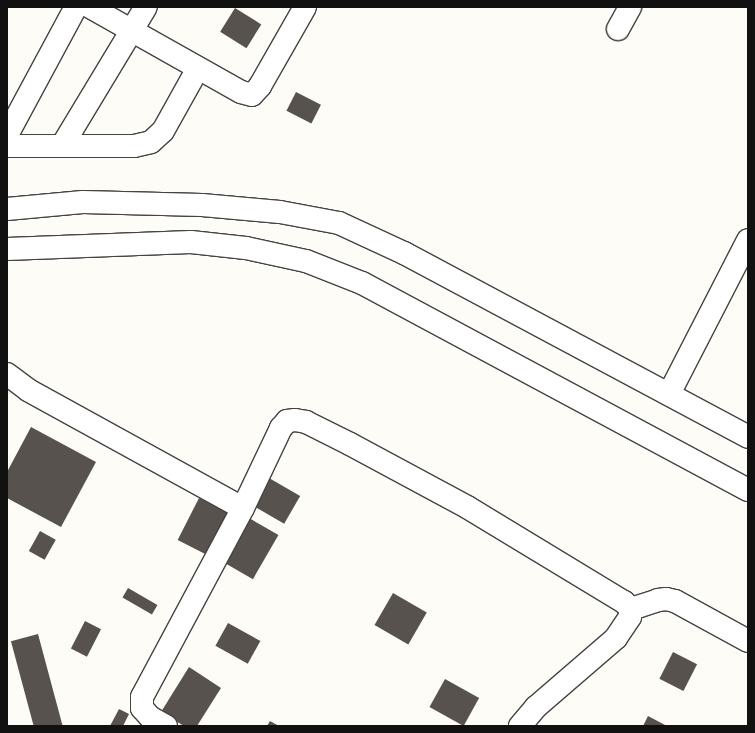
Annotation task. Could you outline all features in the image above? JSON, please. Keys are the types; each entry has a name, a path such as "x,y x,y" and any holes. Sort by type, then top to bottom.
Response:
{"street":[{"path":"7,135 76,7"},
{"path":"90,7 241,92 252,95 260,86 305,7"},
{"path":"62,146 146,7"},
{"path":"618,29 630,7"},
{"path":"7,146 134,146 151,142 163,131 198,68"},
{"path":"7,209 83,202 202,205 280,212 339,223 404,252 748,437"},
{"path":"669,394 748,240"},
{"path":"7,249 192,242 246,248 306,261 362,283 748,490"},
{"path":"7,374 28,390 243,508"},
{"path":"166,726 150,717 142,708 142,697 243,508 281,428 287,421 295,420 306,422 350,444 466,507 624,602 631,609"},
{"path":"631,609 658,600 675,601 748,641"},
{"path":"520,726 536,707 616,638 630,617 631,609"}],"building":[{"path":"235,8 261,24 246,48 220,32"},
{"path":"296,92 321,105 311,123 286,111"},
{"path":"31,427 96,462 61,527 7,498 7,472"},
{"path":"269,478 300,496 284,524 253,506"},
{"path":"199,498 232,515 211,557 178,540"},
{"path":"249,518 278,535 253,579 224,562"},
{"path":"40,531 56,540 45,560 29,551"},
{"path":"128,588 157,605 152,615 122,598"},
{"path":"393,593 427,612 408,645 374,625"},
{"path":"85,621 101,629 87,657 71,649"},
{"path":"228,623 260,641 248,664 215,646"},
{"path":"38,634 63,726 34,726 11,641"},
{"path":"673,652 697,664 683,691 659,679"},
{"path":"189,667 221,688 197,726 184,726 161,712"},
{"path":"445,679 479,698 464,726 429,707"},
{"path":"119,709 129,714 123,726 110,726"},
{"path":"648,716 667,726 643,726"},
{"path":"270,721 279,726 267,726"}]}
